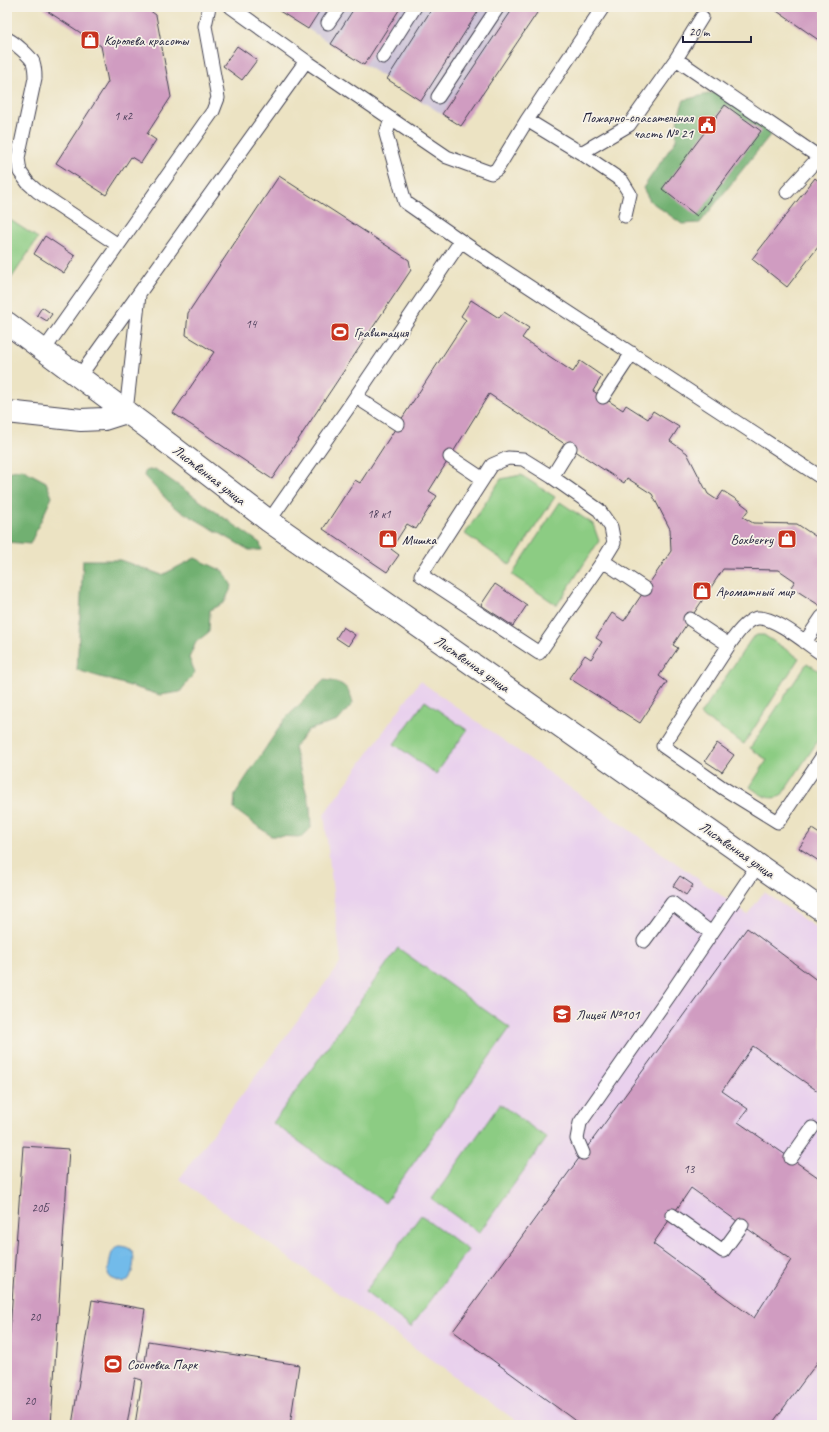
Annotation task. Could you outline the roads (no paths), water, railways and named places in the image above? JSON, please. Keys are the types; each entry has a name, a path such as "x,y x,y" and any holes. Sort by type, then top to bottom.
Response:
{"street":[{"name":"Лиственная улица","path":"7,322 269,521 822,910"},
{"path":"7,412 81,420 104,419 126,412"}],"lane":[{"path":"44,350 212,111 218,98 206,26 209,7"},
{"path":"231,7 306,61 447,157 490,173 496,169 603,7"},
{"path":"328,23 339,7"},
{"path":"383,57 415,7"},
{"path":"438,97 498,7"},
{"path":"581,153 629,125 676,60 702,17"},
{"path":"7,39 12,41 32,60 35,69 35,78 18,158 20,172 28,183 37,191 118,245"},
{"path":"676,60 820,156 787,192"},
{"path":"78,377 306,61"},
{"path":"391,119 386,134 405,202 496,265 822,478"},
{"path":"527,120 581,153 622,181 630,194 625,216"},
{"path":"269,521 356,397 461,240"},
{"path":"126,412 139,293"},
{"path":"603,397 632,353"},
{"path":"356,397 398,424"},
{"path":"552,477 570,448"},
{"path":"450,457 483,479"},
{"path":"508,458 523,459 552,477 599,510 611,526 614,543 539,654 421,575 483,479 492,465 508,458"},
{"path":"603,561 645,589"},
{"path":"822,654 774,621 757,618 744,626 729,645 663,746 723,788 778,822 822,757"},
{"path":"805,642 822,618"},
{"path":"690,619 729,645"},
{"path":"583,1153 577,1139 580,1124 758,866"},
{"path":"644,942 672,903 711,933"},
{"path":"791,1158 812,1128"},
{"path":"672,1215 723,1251 742,1225"}],"water":[{"path":"119,1246 126,1247 132,1251 134,1256 129,1279 123,1283 111,1278 108,1274 113,1251"}],"place":[{"name":"Королева красоты","path":"90,40"},
{"name":"Пожарно-спасательная часть № 21","path":"707,125"},
{"name":"Гравитация","path":"340,332"},
{"name":"Мишка","path":"388,539"},
{"name":"Boxberry","path":"787,539"},
{"name":"Ароматный мир","path":"702,591"},
{"name":"Лицей №101","path":"562,1014"},
{"name":"Сосновка Парк","path":"113,1364"}]}
